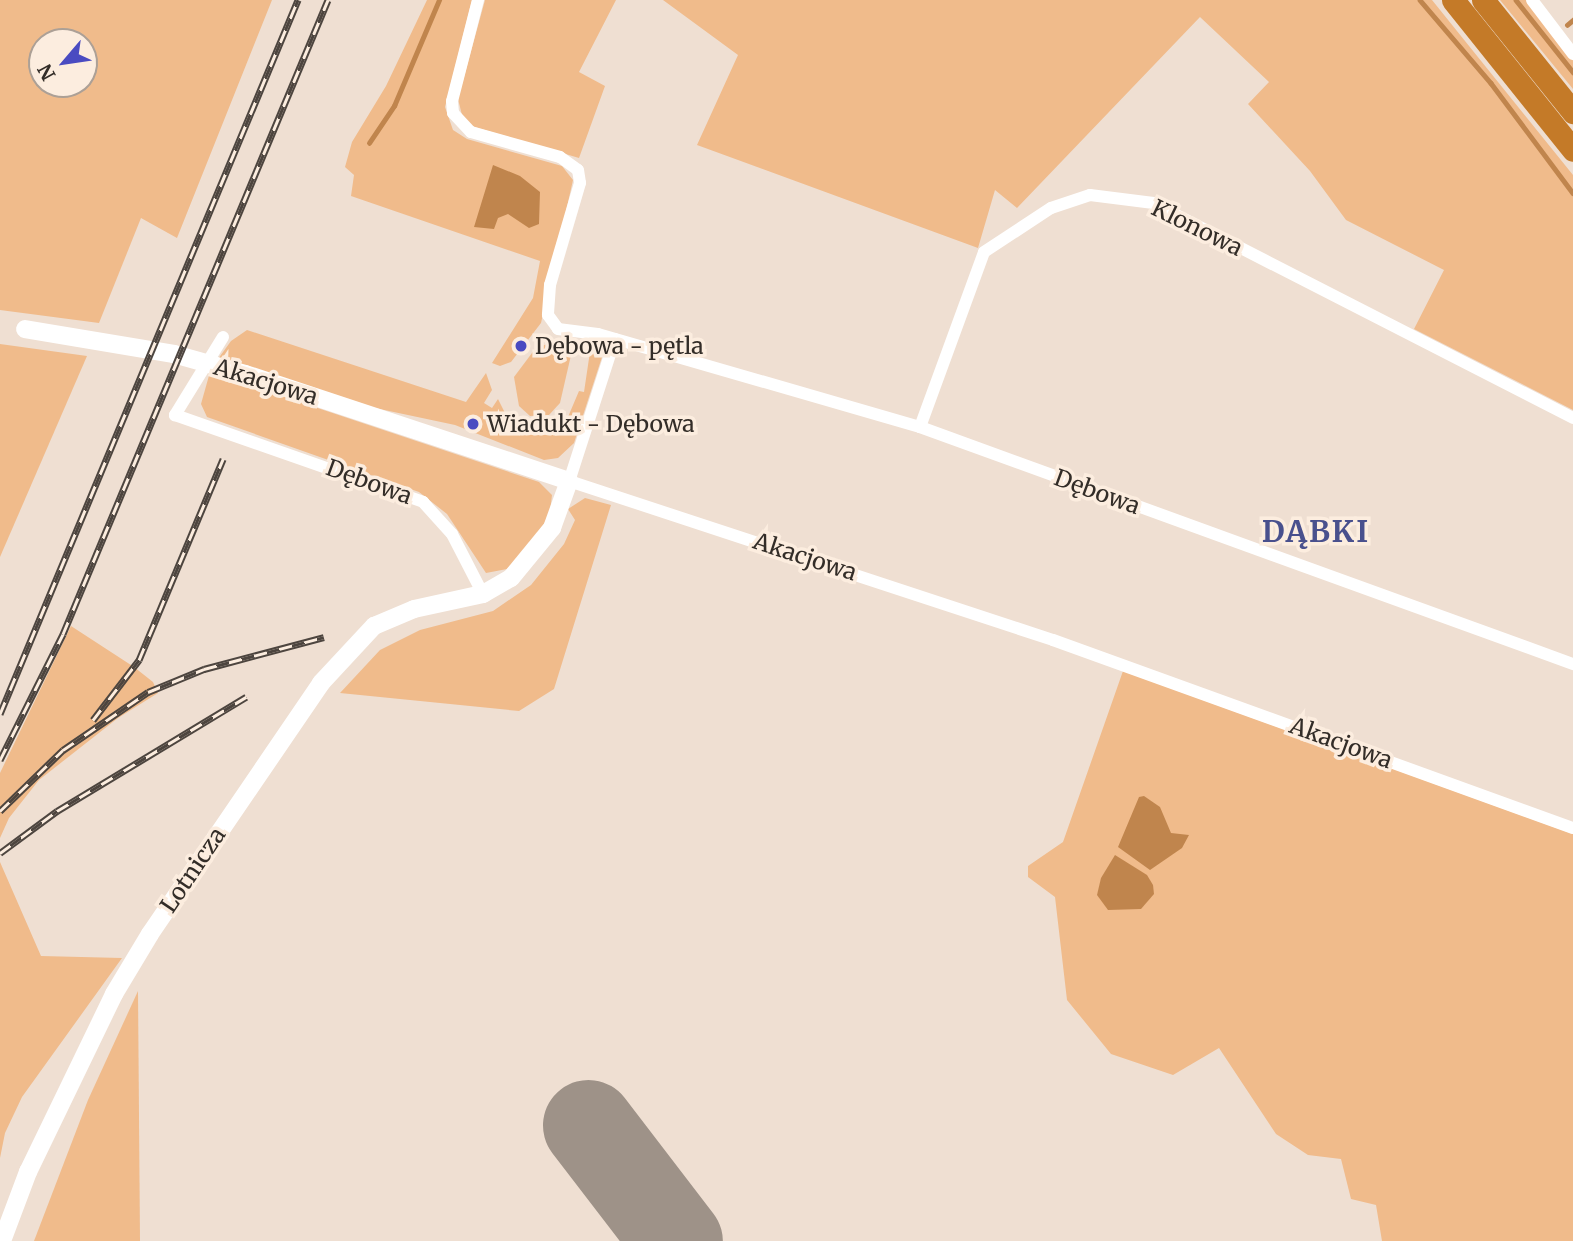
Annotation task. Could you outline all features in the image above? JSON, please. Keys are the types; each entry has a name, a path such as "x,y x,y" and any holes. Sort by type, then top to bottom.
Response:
{"highway":[{"path":"1453,0 1573,150"},
{"path":"1483,0 1573,113"}],"street":[{"name":"Dębowa","path":"478,0 452,101 460,124 471,132 560,157 578,170 580,183 550,285 548,316 558,330 615,339 920,427 1573,664"},
{"path":"1532,0 1573,54"},
{"name":"Klonowa","path":"920,427 984,252 1051,208 1090,195 1153,203 1573,418"},
{"name":"Akacjowa","path":"25,329 174,354 245,374 1053,639 1573,828"},
{"name":"Dębowa","path":"223,337 175,415 423,502 453,534 483,594"},
{"path":"483,594 511,578 536,552 557,518 615,339"},
{"name":"Lotnicza","path":"2,1241 28,1172 114,994 150,933 321,683 374,626 414,609 483,594"}],"shaded area":[{"path":"0,0 272,0 177,238 141,218 99,323 0,310"},
{"path":"427,0 472,0 445,107 453,130 467,139 562,166 573,180 541,323 511,362 500,366 492,363 533,298 540,261 351,196 354,175 345,167 352,142 386,86"},
{"path":"485,0 616,0 579,72 605,86 579,158 471,126 462,115 458,99"},
{"path":"663,0 1432,0 1573,175 1573,410 1414,329 1444,270 1346,220 1310,171 1248,104 1269,82 1200,17 1017,208 995,190 978,248 697,145 738,55"},
{"path":"1500,0 1532,0 1573,54 1573,89"},
{"path":"493,165 520,176 540,192 539,224 529,228 508,214 498,218 494,229 474,227"},
{"path":"247,330 466,402 486,373 492,390 484,403 492,408 498,399 508,419 531,433 550,432 565,424 579,391 584,392 591,345 599,343 603,354 574,443 558,458 544,460 455,425 375,408 218,359 231,341"},
{"path":"568,335 574,342 560,403 549,415 530,416 519,406 514,377 535,349"},
{"path":"0,344 87,356 0,557"},
{"path":"210,372 539,482 552,495 550,512 541,531 507,569 486,573 447,514 419,492 207,417 201,404"},
{"path":"585,498 611,505 554,689 519,711 340,693 380,650 420,630 493,611 531,585 564,544 575,520 568,509"},
{"path":"71,626 134,667 153,682 158,693 118,718 39,780 9,818 0,838 0,773"},
{"path":"1123,671 1573,834 1573,1241 1382,1241 1376,1205 1351,1199 1341,1159 1308,1155 1276,1134 1219,1048 1173,1075 1111,1054 1067,1000 1055,897 1028,877 1028,866 1063,842"},
{"path":"1144,796 1160,807 1171,833 1189,835 1182,848 1150,870 1118,847 1139,797"},
{"path":"1115,855 1147,875 1153,885 1154,894 1141,909 1108,910 1097,895 1101,878"},
{"path":"0,862 41,956 122,958 22,1097 5,1133 0,1158"},
{"path":"138,991 140,1241 34,1241 88,1100"}],"waterway":[{"path":"369,143 394,106 439,0"},
{"path":"1420,0 1491,83 1573,193"},
{"path":"1516,0 1573,72"},
{"path":"1567,25 1573,20"}],"runway":[{"path":"588,1125 677,1241"}],"railway":[{"path":"0,714 298,0"},
{"path":"0,760 63,634 328,0"},
{"path":"93,720 139,660 223,459"},
{"path":"0,811 63,750 148,692 204,669 324,637"},
{"path":"0,853 57,811 246,697"}],"place":[{"name":"Dębowa - pętla","path":"521,346"},
{"name":"Wiadukt - Dębowa","path":"473,424"}],"district":[{"name":"DĄBKI","path":"1316,531"}]}
